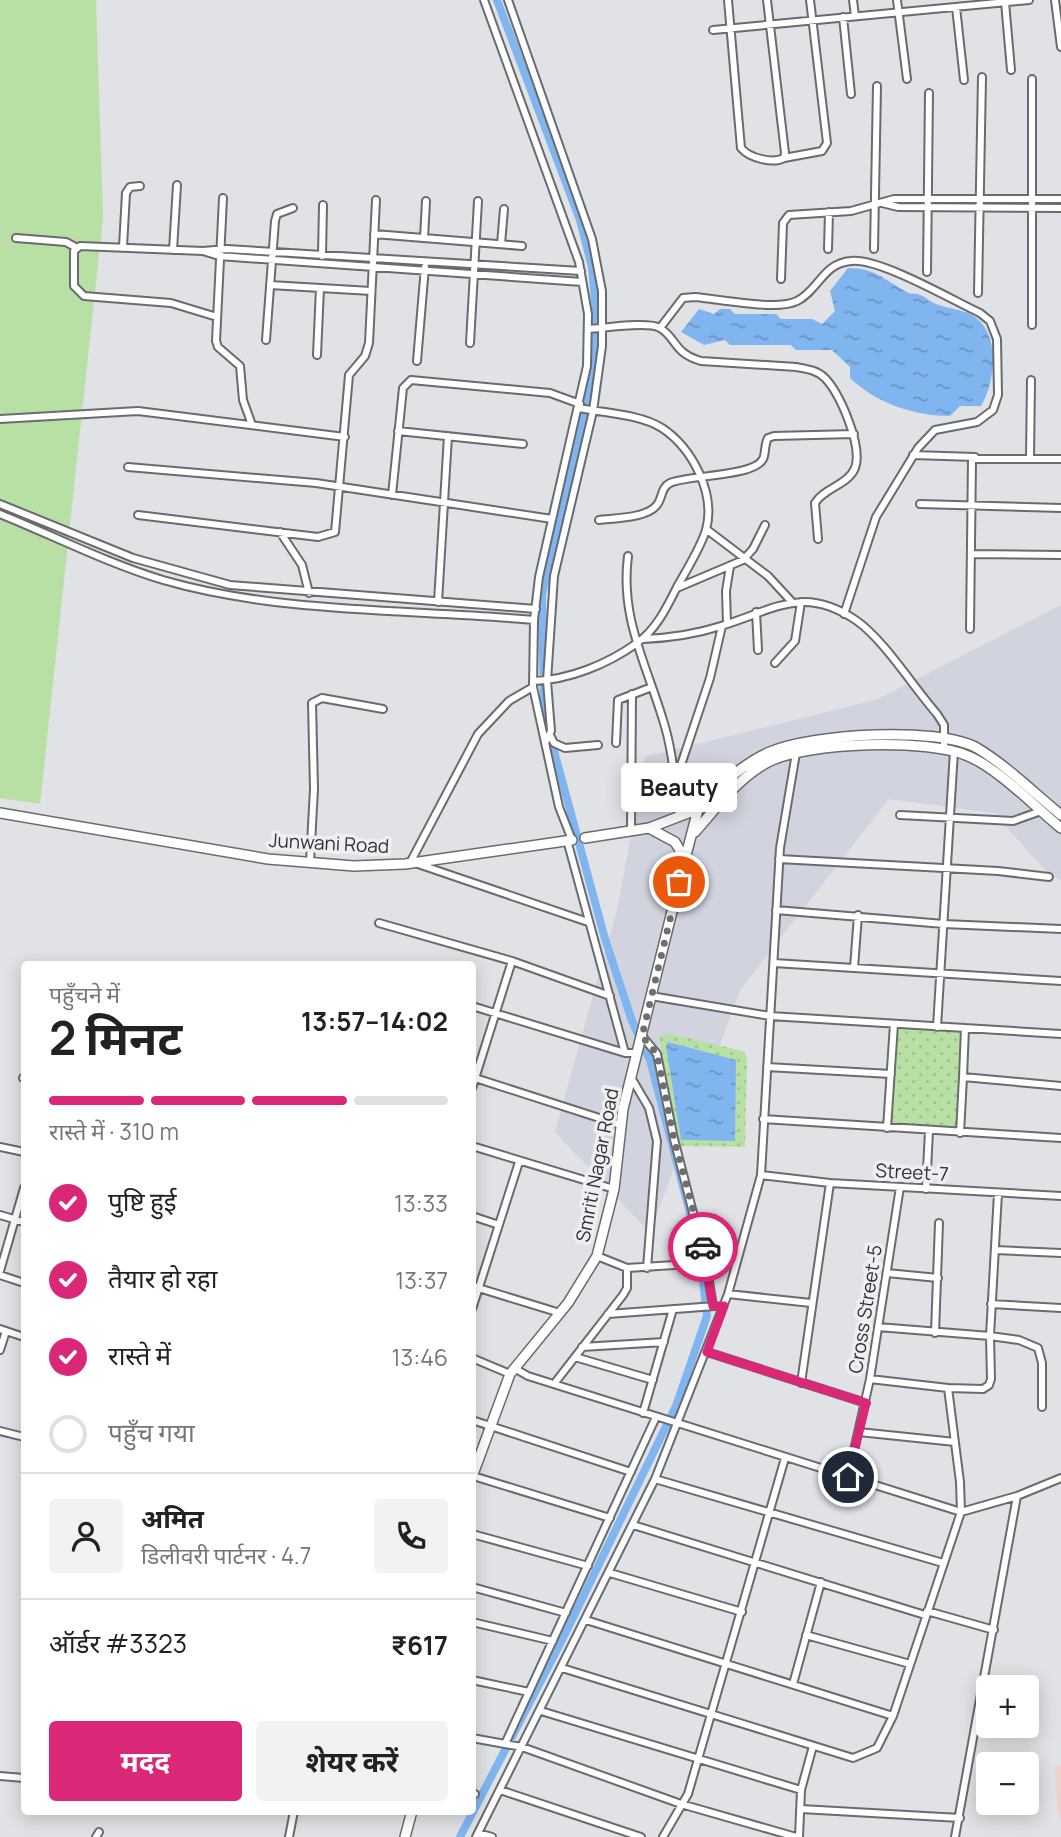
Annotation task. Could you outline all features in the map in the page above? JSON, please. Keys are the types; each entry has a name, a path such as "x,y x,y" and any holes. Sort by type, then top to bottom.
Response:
{"main road":[{"name":"Junwani Road","path":"585,838 649,828 696,810 700,802 770,752 796,743 830,738 975,747 1061,815"},
{"name":"Junwani Road","path":"695,832 742,782 769,762 796,753 876,741"},
{"name":"Junwani Road","path":"948,746 989,769 1061,828"},
{"path":"695,832 696,810"},
{"name":"Junwani Road","path":"0,813 268,859 354,866 412,863 570,840"},
{"path":"649,828 676,842 685,859"},
{"name":"Smriti Nagar Road","path":"476,1468 512,1371 560,1313 597,1256 614,1189 621,1125 685,859 695,832"},
{"path":"405,1837 411,1815"}],"street":[{"path":"484,0 553,186 596,328 587,366 585,408 552,519 534,620 545,743 588,922 625,1053"},
{"path":"508,0 592,239 602,291 539,682 554,743 565,748 598,745"},
{"path":"728,0 741,148 749,156 777,161 822,151 827,143 810,0"},
{"path":"767,0 784,158"},
{"path":"853,0 855,16"},
{"path":"897,0 907,79"},
{"path":"713,30 1029,0"},
{"path":"1055,0 1061,47"},
{"path":"1005,2 1011,70"},
{"path":"956,7 964,80"},
{"path":"843,17 851,94"},
{"path":"978,293 982,77"},
{"path":"1032,79 1032,325"},
{"path":"874,249 879,204 877,86"},
{"path":"927,272 929,93"},
{"path":"173,250 177,185"},
{"path":"123,247 126,194 130,187 141,186"},
{"path":"223,198 216,341 218,347 240,366 243,400 252,425"},
{"path":"781,279 786,218 796,213 851,211 894,199 1061,199"},
{"path":"138,515 318,537 335,532 349,375 365,356 369,343 376,200"},
{"path":"424,238 426,201"},
{"path":"470,343 478,201"},
{"path":"879,204 1061,208"},
{"path":"322,263 323,205"},
{"path":"266,340 277,214 293,208"},
{"path":"501,244 504,209"},
{"path":"828,249 829,212"},
{"path":"374,234 522,246"},
{"path":"16,238 66,242 76,248 86,245 203,251 272,260 372,266 425,265"},
{"path":"76,248 74,286 77,292 93,297 171,303 217,317"},
{"path":"220,253 273,252 373,257 582,282"},
{"path":"660,328 684,298 695,296 785,304 795,302 825,272 849,261 874,264 980,313 990,321 997,339 998,395 993,410 976,422 935,430 913,455 876,517 844,614"},
{"path":"417,361 425,265"},
{"path":"475,269 580,271"},
{"path":"270,285 371,291"},
{"path":"317,355 320,288"},
{"path":"596,328 654,326 660,328 677,350 701,361 796,367 819,373 827,380 854,434 857,459 855,469 815,503 818,539"},
{"path":"392,495 403,388 411,380 550,393 585,408 660,426 686,448 701,479 707,507 706,529 664,612 640,641"},
{"path":"1030,458 1031,380"},
{"path":"0,419 138,411 345,437"},
{"path":"398,431 523,444"},
{"path":"599,520 649,511 658,504 667,485 757,464 764,458 768,438 854,434"},
{"path":"438,602 448,436"},
{"path":"913,455 1061,459"},
{"path":"970,629 971,463 975,457"},
{"path":"128,467 228,473 552,519"},
{"path":"0,504 166,569 230,585 536,609"},
{"path":"920,504 1061,508"},
{"path":"0,514 129,568 202,589 340,606 534,620"},
{"path":"677,588 743,560 753,549 765,525"},
{"path":"706,529 743,560 768,576 792,602"},
{"path":"280,532 302,565 309,593"},
{"path":"972,554 1061,555"},
{"path":"628,556 626,604 640,641 669,743 679,816"},
{"path":"675,782 710,678 724,625 730,566"},
{"path":"588,922 412,863 478,734 501,708 539,682 579,673 640,641 685,635 724,625 792,602 844,614 868,631 944,725 948,746 948,817 937,1027"},
{"path":"775,663 789,651 794,641 801,602"},
{"path":"756,612 758,650"},
{"path":"616,743 618,699 652,687"},
{"path":"631,831 632,694"},
{"path":"310,862 314,789 312,703 322,698 383,709"},
{"path":"545,743 551,737"},
{"path":"492,1837 477,1835 655,1479 679,1424 728,1294 761,1175 779,859 796,753"},
{"path":"901,815 1013,821 1041,811"},
{"name":"Junwani Road","path":"570,840 585,838"},
{"path":"779,859 946,868 1049,877"},
{"path":"776,910 944,924 1061,929"},
{"path":"854,968 858,915"},
{"path":"379,923 512,961 610,996"},
{"path":"476,1071 512,961"},
{"path":"774,963 1061,981"},
{"path":"651,996 770,1016 1061,1034"},
{"path":"476,1007 625,1053 638,1053"},
{"path":"887,1128 894,1024"},
{"path":"960,1133 965,1028"},
{"path":"642,1036 657,1054 674,1139 706,1263 713,1306"},
{"path":"767,1067 891,1074"},
{"path":"963,1077 1061,1086"},
{"path":"476,1078 621,1125"},
{"path":"632,1079 649,1108 657,1141 646,1268"},
{"path":"763,1119 1061,1138"},
{"path":"926,1189 929,1131"},
{"path":"0,1147 21,1151"},
{"path":"476,1147 614,1189"},
{"path":"519,1162 476,1287 560,1313"},
{"name":"Street-7","path":"761,1175 830,1183 1061,1196"},
{"path":"800,1383 830,1183"},
{"name":"Cross Street-5","path":"848,1477 866,1403 900,1187"},
{"path":"870,1379 948,1388 983,1389 989,1385 998,1193"},
{"path":"21,1200 0,1273 21,1282"},
{"path":"0,1214 21,1221"},
{"path":"476,1217 499,1225"},
{"path":"935,1333 939,1223"},
{"path":"995,1250 1061,1253"},
{"path":"597,1256 627,1268 706,1263"},
{"path":"554,1384 627,1288 627,1268"},
{"path":"887,1273 938,1278"},
{"path":"728,1294 811,1303"},
{"path":"991,1304 1061,1308"},
{"path":"608,1314 724,1306"},
{"path":"643,1413 673,1309"},
{"path":"878,1327 990,1336 1019,1340 1038,1348 1042,1363 1042,1407"},
{"path":"0,1350 3,1330 21,1336"},
{"path":"582,1347 664,1342"},
{"path":"707,1352 866,1403"},
{"path":"575,1357 653,1380"},
{"path":"476,1359 961,1511 1017,1496 1061,1478"},
{"path":"562,1668 713,1713 853,1759 877,1748 893,1716 961,1511 956,1442 948,1388"},
{"path":"505,1744 656,1417"},
{"path":"476,1421 631,1472"},
{"path":"0,1432 21,1436"},
{"path":"859,1432 956,1442"},
{"path":"663,1837 688,1794 785,1458"},
{"path":"476,1478 610,1518"},
{"path":"655,1479 943,1563"},
{"path":"956,1837 1017,1496"},
{"path":"633,1525 926,1613 994,1630"},
{"path":"476,1535 588,1566"},
{"path":"610,1573 742,1612"},
{"path":"793,1684 821,1582"},
{"path":"476,1588 566,1613"},
{"path":"586,1620 893,1716"},
{"path":"476,1623 553,1641"},
{"path":"806,1636 909,1664"},
{"path":"476,1681 529,1692"},
{"path":"541,1710 802,1790"},
{"path":"476,1739 522,1747 681,1804 798,1837 802,1790 813,1746"},
{"path":"0,1776 21,1778"},
{"path":"500,1790 640,1837"},
{"path":"801,1809 960,1818"},
{"path":"289,1837 293,1815"}],"shaded area":[{"path":"1061,605 1061,881 1043,868 994,813 889,799 740,990 650,1233 555,1132 618,906 645,757 878,699"},
{"path":"1055,1766 1061,1766 1061,1820 1057,1806"}],"green space":[{"path":"0,0 96,0 103,217 40,804 0,798"},
{"path":"894,1024 965,1028 960,1133 887,1128"},
{"path":"670,1034 743,1051 747,1058 745,1147 676,1146 659,1036"}],"water":[{"path":"848,268 873,272 909,293 968,313 979,320 991,342 993,356 990,383 981,406 960,406 950,416 909,411 860,387 850,378 850,367 832,350 796,350 791,345 730,345 725,340 704,345 681,332 699,309 714,314 720,309 730,309 735,314 776,314 781,319 812,319 822,324 835,311 830,291"},
{"path":"668,1042 736,1060 735,1141 681,1140 666,1046"}],"waterway":[{"path":"476,1806 562,1640 676,1406 707,1316 700,1251 650,1060 632,1021 605,939 544,714 542,595 591,380 596,313 592,267 580,220 497,0"},
{"path":"460,1837 471,1815"}],"way so far":[{"path":"679,882 642,1036 657,1054 674,1139 703,1247"}],"place":[{"name":"Beauty","path":"679,882"}],"route":[{"path":"703,1247 713,1306 724,1306 707,1352 866,1403 848,1477"}]}
